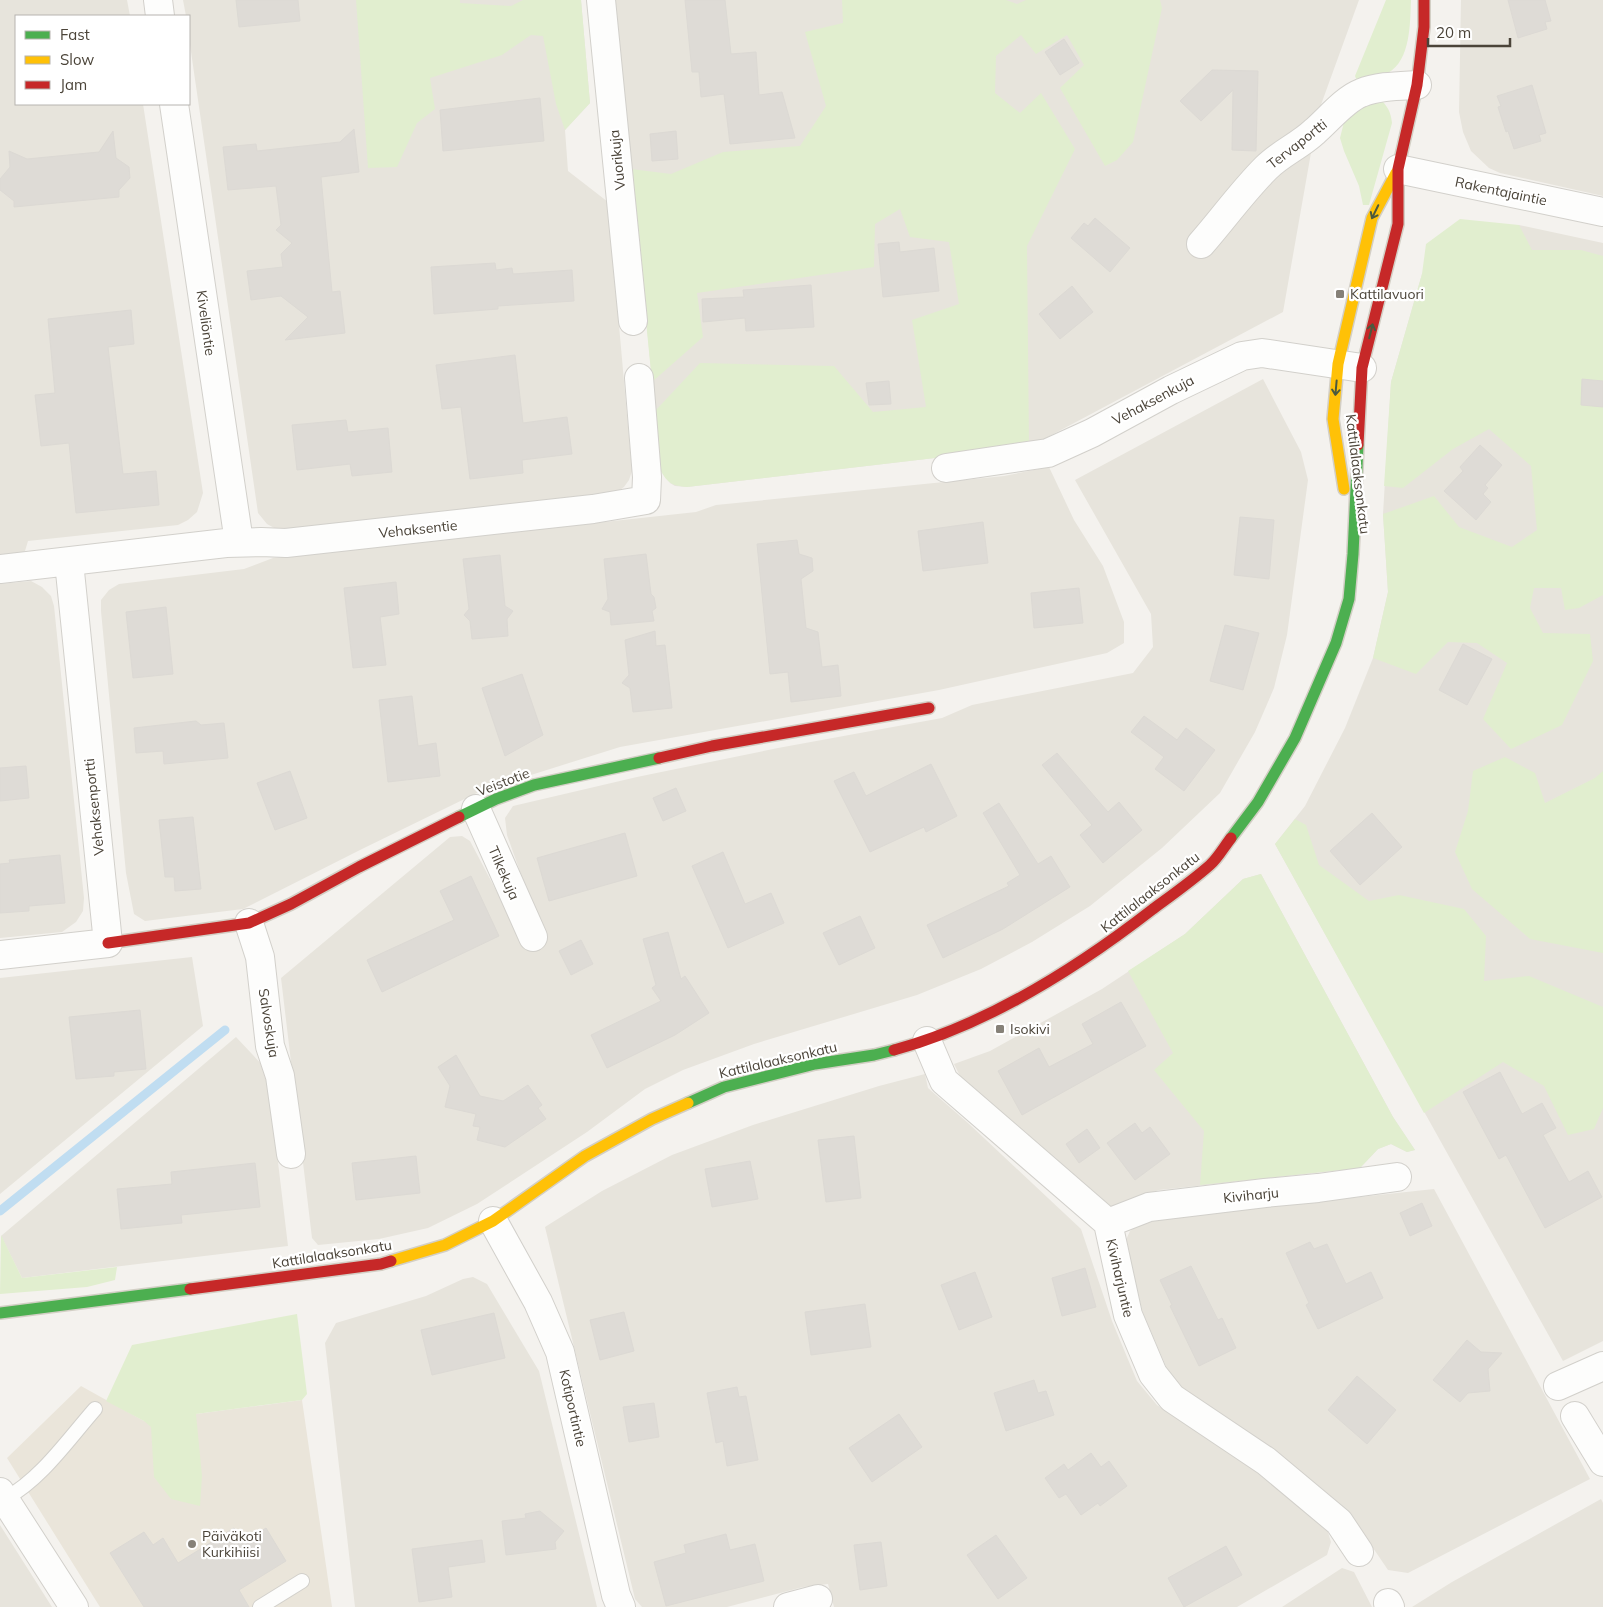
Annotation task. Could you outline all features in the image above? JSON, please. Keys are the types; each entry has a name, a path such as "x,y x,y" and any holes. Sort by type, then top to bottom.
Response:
{"street":[{"path":"158,0 160,15"},
{"name":"Vuorikuja","path":"601,0 633,321"},
{"name":"Kattilalaaksonkatu","path":"1353,554 1333,419 1398,224 1398,169 1417,85 1424,28 1424,0"},
{"name":"Tervaportti","path":"1202,244 1266,168 1284,152 1308,138 1359,93 1390,87 1417,85"},
{"name":"Kiveliöntie","path":"174,105 239,542"},
{"name":"Kattilalaaksonkatu","path":"0,1313 381,1264 445,1245 493,1221 585,1156 652,1119 724,1087 815,1064 874,1055 927,1041 979,1020 1051,979 1112,941 1211,864 1258,802 1295,738 1336,643 1349,599 1353,554 1350,366 1372,218 1398,169"},
{"name":"Rakentajaintie","path":"1398,169 1603,212"},
{"name":"Vehaksenkuja","path":"946,468 1048,453 1092,433 1171,390 1242,356 1262,352 1350,366"},
{"name":"Vehaksentie","path":"0,569 239,542 286,544 593,509 646,500 647,478 638,378"},
{"name":"Vehaksenportti","path":"69,562 108,943"},
{"name":"Veistotie","path":"108,943 249,922 291,904 496,799 543,783 712,746 929,708"},
{"name":"Tilkekuja","path":"476,809 532,937"},
{"name":"Salvoskuja","path":"249,922 260,957 270,1046 280,1076 291,1154"},
{"path":"0,955 108,943"},
{"name":"Kiviharjuntie","path":"927,1041 944,1081 1108,1223 1128,1315 1153,1374 1172,1398 1266,1461 1339,1522 1359,1552"},
{"name":"Kiviharju","path":"1108,1223 1149,1207 1397,1177"},
{"name":"Kotiportintie","path":"493,1221 538,1302 560,1352 616,1596 622,1607"},
{"path":"1558,1386 1603,1366"},
{"path":"1576,1416 1603,1462"},
{"path":"2,1495 74,1607"},
{"path":"788,1607 818,1599"}],"lane":[{"path":"2,1495 18,1491 36,1477 95,1409"},
{"path":"264,1606 302,1581"}],"shaded area":[{"path":"0,0 127,0 130,15 15,15 15,105 143,105 203,493 197,512 188,520 178,525 28,541 25,551 19,555 0,558"},
{"path":"183,0 581,0 590,103 565,130 568,171 608,202 632,471 624,487 614,494 278,530 267,524 258,513 190,45 190,15 186,15"},
{"path":"615,0 1359,0 1318,113 1283,312 1029,447 687,487 675,486 670,483 661,471"},
{"path":"1461,0 1603,0 1603,196 1500,173 1489,168 1471,151 1463,132 1459,112"},
{"path":"1519,225 1603,243 1603,1341 1563,1361 1275,844 1305,806 1345,728 1373,658 1388,592 1383,514 1391,382 1422,274"},
{"path":"1263,379 1301,452 1308,480 1287,635 1274,688 1255,732 1220,793 1162,848 1090,906 1032,942 981,969 917,995 754,1044 683,1070 645,1089 587,1132 477,1204 428,1228 379,1239 318,1245 312,1238 281,978 450,837 462,836 470,841 528,951 545,942 507,835 505,818 513,806 637,777 778,748 942,718 972,705 1133,673 1153,647 1151,614 1075,480"},
{"path":"1049,467 1074,520 1103,566 1124,622 1124,643 1107,653 939,690 620,747 483,790 243,909 145,921 134,914 126,873 101,611 101,600 109,590 119,584 244,569 273,558 696,512 716,505 1004,476"},
{"path":"31,581 42,587 51,596 54,606 84,898 83,911 76,922 62,932 0,938 0,584"},
{"path":"1261,874 1393,1117 1415,1150 1407,1152 1391,1144 1378,1149 1360,1168 1159,1190 1110,1207 962,1080 954,1064 990,1051 1102,989 1185,934 1243,879"},
{"path":"192,957 203,1026 0,1194 0,978"},
{"path":"236,1037 267,1070 288,1246 22,1278 1,1236"},
{"path":"925,1074 928,1088 1081,1229 1112,1321 1137,1381 1157,1405 1250,1467 1326,1526 1331,1542 1327,1555 1237,1607 834,1607 828,1584 803,1587 727,1607 642,1607 635,1599 545,1227 602,1191 672,1155 753,1125 879,1086"},
{"path":"1434,1189 1590,1479 1408,1573 1388,1570 1354,1520 1281,1458 1187,1396 1168,1371 1143,1313 1125,1242 1130,1231 1146,1220"},
{"path":"473,1277 487,1284 539,1371 597,1607 355,1607 325,1343 336,1323 426,1296 463,1279"},
{"name":"Päiväkoti Kurkihiisi","path":"81,1386 144,1421 302,1400 332,1607 100,1607 7,1458"},
{"path":"1601,1499 1603,1503 1603,1607 1412,1607 1452,1582"},
{"path":"0,1525 52,1607 0,1607"},
{"path":"1342,1568 1354,1572 1372,1607 1282,1607"}],"green space":[{"path":"356,0 460,0 460,3 511,6 523,0 581,0 590,103 565,130 556,104 543,36 531,35 502,55 430,78 435,109 417,123 397,167 368,168"},
{"path":"842,0 1006,0 1017,4 1026,0 1160,0 1162,8 1133,142 1117,160 1105,166 1060,88 1084,65 1067,35 1036,54 1021,35 996,56 995,93 1020,113 1041,93 1075,149 1027,246 1029,447 687,487 674,485 668,481 661,471 655,411 700,363 834,366 873,412 926,407 912,320 959,304 949,242 910,237 900,209 875,224 874,267 697,293 703,337 652,382 631,169 671,174 723,152 800,146 826,106 805,32 843,23"},
{"path":"1386,0 1411,0 1408,40 1405,50 1396,67 1388,73 1362,82 1357,81 1355,76"},
{"path":"1382,101 1389,111 1392,123 1369,205 1363,205 1359,186 1340,138 1345,118 1357,106"},
{"path":"1460,219 1519,225 1532,250 1581,250 1603,256 1603,595 1579,608 1565,610 1561,588 1534,588 1530,608 1543,633 1590,634 1593,661 1562,725 1511,749 1483,719 1507,663 1477,643 1448,642 1416,674 1373,658 1388,592 1383,514 1434,496 1459,527 1512,547 1537,530 1531,466 1489,429 1453,449 1403,488 1384,486 1391,382 1422,274 1426,244"},
{"path":"1505,757 1535,773 1545,803 1595,778 1603,771 1603,953 1530,939 1472,889 1455,852 1468,811 1473,771"},
{"path":"1295,819 1306,825 1319,865 1369,901 1399,895 1464,909 1486,936 1484,981 1529,976 1603,1007 1603,1108 1594,1129 1568,1135 1544,1086 1503,1062 1424,1113 1275,844"},
{"path":"1261,874 1393,1117 1415,1150 1407,1152 1391,1144 1378,1149 1360,1168 1200,1185 1204,1131 1154,1070 1173,1053 1128,971 1185,934 1243,879"},
{"path":"1,1235 22,1278 117,1267 115,1280 87,1287 0,1294"},
{"path":"297,1314 307,1394 302,1400 196,1414 202,1476 200,1506 171,1499 154,1477 151,1427 144,1421 106,1401 132,1345"}],"building":[{"path":"236,0 298,0 300,21 239,27"},
{"path":"685,0 725,0 731,54 756,52 759,95 782,92 795,138 730,144 724,94 701,97 699,72 692,72"},
{"path":"1508,0 1545,0 1551,21 1545,22 1547,29 1518,38"},
{"path":"1064,39 1079,63 1060,75 1045,52"},
{"path":"1212,70 1258,71 1256,151 1232,150 1233,90 1201,121 1180,101"},
{"path":"1532,85 1546,133 1539,135 1541,141 1514,149 1508,131 1506,132 1498,107 1501,106 1497,96"},
{"path":"540,98 544,141 443,151 440,110"},
{"path":"354,129 359,172 321,177 332,292 340,291 345,333 285,340 308,317 281,296 251,300 247,271 283,267 281,254 292,243 276,230 281,225 276,186 228,190 223,147 256,144 257,151 340,142"},
{"path":"113,131 116,158 129,167 130,178 119,190 119,197 14,207 14,201 0,190 0,179 10,167 9,151 27,159 99,152"},
{"path":"676,131 678,159 652,161 650,134"},
{"path":"1095,218 1130,248 1110,272 1071,238 1084,223 1088,226"},
{"path":"899,242 900,252 934,248 939,291 883,297 878,244"},
{"path":"495,263 496,270 512,268 513,274 572,270 574,301 498,306 498,309 434,314 431,267"},
{"path":"811,285 814,327 746,331 745,318 703,322 702,299 744,297 743,290"},
{"path":"1072,286 1093,312 1060,339 1039,314"},
{"path":"131,310 134,344 108,347 123,474 156,471 159,505 76,513 69,443 41,446 35,395 55,393 48,319"},
{"path":"515,355 523,423 567,417 572,454 522,460 523,473 470,479 461,407 442,409 436,365"},
{"path":"1582,379 1603,381 1603,407 1581,405"},
{"path":"889,381 891,404 869,405 866,383"},
{"path":"346,420 348,432 388,428 392,472 352,476 350,464 297,470 292,425"},
{"path":"1480,445 1502,465 1485,485 1488,488 1483,494 1491,502 1476,520 1444,491 1463,471 1460,467"},
{"path":"1240,517 1274,520 1269,579 1234,575"},
{"path":"983,522 988,563 923,571 918,531"},
{"path":"797,540 799,554 812,558 813,571 801,579 806,628 818,632 822,667 838,665 841,696 791,702 788,672 770,674 757,544"},
{"path":"646,554 651,594 654,597 656,608 652,611 654,621 611,625 610,612 602,609 608,599 604,559"},
{"path":"500,555 505,606 513,611 507,619 508,636 472,639 470,621 464,615 469,609 463,559"},
{"path":"396,582 399,614 380,617 386,665 353,668 344,588"},
{"path":"1079,588 1083,623 1034,628 1031,593"},
{"path":"166,607 173,674 133,678 126,612"},
{"path":"1225,625 1259,633 1243,690 1210,681"},
{"path":"655,631 656,646 665,645 672,708 633,712 630,688 622,683 629,675 625,640"},
{"path":"1463,644 1492,659 1467,705 1439,690"},
{"path":"522,674 543,735 505,756 482,688"},
{"path":"412,696 418,746 436,743 440,776 388,782 379,700"},
{"path":"1144,716 1177,740 1186,728 1215,750 1184,791 1155,769 1164,757 1131,732"},
{"path":"196,721 201,725 224,723 228,758 164,764 163,751 136,753 134,728"},
{"path":"1057,753 1108,812 1119,802 1142,830 1103,863 1080,835 1092,825 1042,765"},
{"path":"931,764 957,816 926,832 924,827 870,852 834,781 854,772 866,796"},
{"path":"26,766 29,798 0,801 0,768"},
{"path":"290,771 307,818 275,830 257,783"},
{"path":"676,788 686,811 663,821 653,798"},
{"path":"999,803 1038,864 1051,856 1070,887 1003,929 943,958 927,925 1009,886 1007,883 1020,875 983,813"},
{"path":"1372,813 1402,847 1360,885 1330,851"},
{"path":"193,817 201,889 175,891 174,877 165,877 159,820"},
{"path":"625,833 637,876 549,901 537,858"},
{"path":"723,852 745,904 771,893 784,923 728,948 692,866"},
{"path":"60,855 65,903 29,906 29,911 0,913 0,864 10,863 9,860"},
{"path":"471,876 499,936 382,992 367,960 454,920 440,891"},
{"path":"860,916 875,948 839,965 823,933"},
{"path":"668,932 681,979 685,976 709,1013 675,1035 607,1068 591,1035 661,1001 652,988 656,985 643,939"},
{"path":"581,940 593,964 571,975 559,951"},
{"path":"1121,1002 1146,1046 1022,1115 998,1071 1039,1048 1049,1067 1093,1044 1082,1024"},
{"path":"140,1010 146,1069 114,1072 114,1076 76,1079 69,1017"},
{"path":"456,1055 480,1096 503,1101 528,1085 542,1105 538,1108 546,1119 505,1147 477,1140 480,1127 473,1126 476,1114 445,1107 450,1086 438,1067"},
{"path":"1500,1072 1522,1114 1542,1103 1556,1128 1543,1135 1569,1182 1588,1171 1602,1197 1545,1228 1506,1155 1499,1159 1463,1092"},
{"path":"1135,1123 1142,1133 1150,1127 1170,1154 1135,1180 1107,1143"},
{"path":"1087,1129 1100,1148 1079,1163 1066,1144"},
{"path":"854,1136 861,1198 826,1202 818,1140"},
{"path":"416,1156 420,1193 356,1200 352,1163"},
{"path":"750,1161 758,1199 712,1207 705,1169"},
{"path":"255,1163 260,1207 181,1215 182,1223 121,1229 117,1189 172,1184 171,1172"},
{"path":"1422,1203 1432,1226 1410,1236 1400,1213"},
{"path":"1310,1242 1314,1249 1327,1244 1346,1284 1371,1272 1383,1298 1318,1329 1306,1305 1309,1303 1286,1253"},
{"path":"1191,1266 1218,1320 1222,1318 1236,1348 1199,1366 1170,1306 1172,1305 1160,1280"},
{"path":"1085,1268 1096,1307 1062,1316 1052,1278"},
{"path":"975,1272 992,1317 959,1330 941,1285"},
{"path":"865,1304 871,1347 811,1355 805,1312"},
{"path":"624,1312 634,1351 600,1360 590,1320"},
{"path":"494,1313 505,1358 432,1375 421,1330"},
{"path":"1467,1340 1481,1352 1502,1353 1488,1369 1490,1391 1468,1393 1460,1402 1433,1380"},
{"path":"1357,1376 1396,1410 1367,1444 1328,1410"},
{"path":"1034,1380 1038,1393 1046,1391 1054,1415 1006,1431 994,1393"},
{"path":"737,1387 739,1397 746,1396 758,1460 727,1466 723,1441 716,1443 707,1393"},
{"path":"654,1403 659,1437 629,1442 623,1407"},
{"path":"899,1414 922,1447 872,1482 849,1448"},
{"path":"1091,1453 1101,1467 1109,1461 1127,1486 1100,1506 1098,1503 1081,1515 1066,1494 1059,1498 1045,1478 1064,1464 1068,1470"},
{"path":"540,1511 564,1531 555,1542 556,1549 506,1555 502,1521 526,1518 525,1514"},
{"path":"234,1528 243,1542 266,1528 286,1561 239,1590 249,1607 144,1607 110,1553 144,1532 153,1545 163,1538 178,1563"},
{"path":"726,1534 730,1550 755,1544 764,1581 666,1606 654,1562 686,1553 684,1545"},
{"path":"996,1535 1027,1578 998,1599 967,1555"},
{"path":"482,1540 485,1562 448,1567 452,1597 419,1602 412,1549"},
{"path":"881,1542 887,1586 860,1590 854,1545"},
{"path":"1226,1546 1242,1575 1184,1607 1168,1578"}],"waterway":[{"path":"0,1211 225,1030"}],"traffic: fast":[{"path":"1231,838 1258,802 1295,738 1336,643 1349,599 1358,445"},
{"path":"459,817 496,799 534,785 659,758"},
{"path":"688,1103 724,1087 815,1064 894,1050"},
{"path":"0,1313 190,1289"}],"traffic: slow":[{"path":"1344,489 1333,419 1338,364 1372,218 1396,173"},
{"path":"391,1261 445,1245 493,1221 585,1156 652,1119 688,1103"}],"traffic: jam":[{"path":"1358,445 1362,368 1398,224 1398,169 1417,85 1424,27 1424,0"},
{"path":"659,758 712,746 929,708"},
{"path":"108,943 249,923 291,904 359,867 459,817"},
{"path":"894,1050 963,1026 997,1010 1062,973 1124,931 1196,877 1213,862 1231,838"},
{"path":"190,1289 381,1264 391,1261"}],"place":[{"name":"Kattilavuori","path":"1340,294"},
{"name":"Isokivi","path":"1000,1029"},
{"name":"Päiväkoti Kurkihiisi","path":"192,1544"}]}
